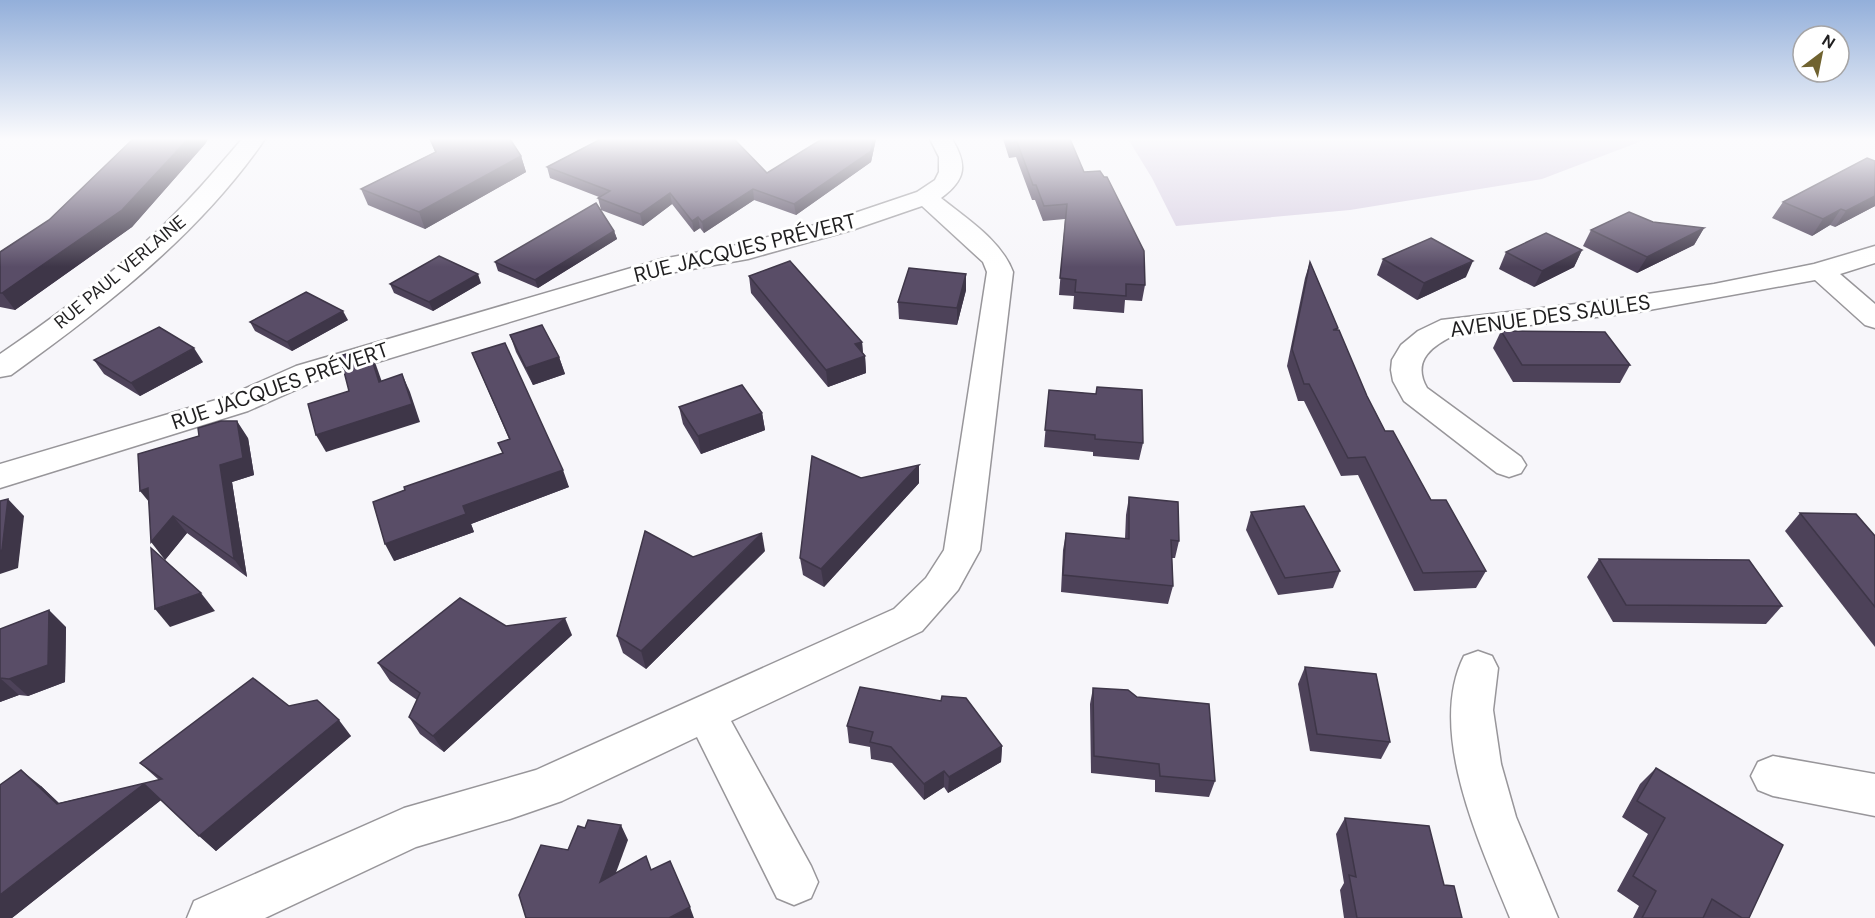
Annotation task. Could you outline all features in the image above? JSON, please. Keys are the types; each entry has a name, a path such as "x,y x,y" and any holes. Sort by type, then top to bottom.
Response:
{"street":[{"name":"RUE PAUL VERLAINE","path":"0,368 81,308 159,243 217,182"},
{"path":"211,918 424,822 510,801 546,787 908,620 935,595 953,571 962,550 1000,272 989,252 926,197 945,182"},
{"name":"RUE JACQUES PRÉVERT","path":"0,476 237,405 307,373 671,265 739,253 843,225 926,197"},
{"name":"AVENUE DES SAULES","path":"1509,465 1415,394 1406,381 1406,364 1412,349 1427,336 1451,326 1648,304 1821,271 1875,254"},
{"path":"1821,271 1875,319"},
{"path":"1478,668 1472,708 1478,761 1492,815 1534,918"},
{"path":"705,712 794,882"},
{"path":"1773,776 1875,795"}],"shaded area":[{"path":"1154,182 1524,182 1350,210 1176,226"}],"building":[{"path":"89,182 148,182 122,210 0,293 0,252 49,220"},
{"path":"376,182 474,182 419,212 361,189"},
{"path":"586,182 826,182 794,204 753,189 702,222 698,217 692,221 670,193 640,214 598,198 610,191"},
{"path":"1032,182 1109,182 1144,251 1145,285 1126,284 1126,296 1075,292 1076,280 1060,278 1067,204 1044,206 1036,185 1033,185"},
{"path":"1821,182 1875,182 1875,196 1846,211 1841,209 1823,219 1783,202"},
{"path":"596,203 614,231 535,280 495,262"},
{"path":"1629,212 1653,222 1704,228 1647,257 1591,230"},
{"path":"1546,233 1582,250 1542,271 1506,252"},
{"path":"1431,238 1473,261 1424,283 1383,259"},
{"path":"439,256 478,274 429,302 390,284"},
{"path":"790,261 862,342 855,344 865,356 826,370 749,276"},
{"path":"1310,262 1338,328 1333,330 1339,330 1367,396 1385,431 1393,431 1431,500 1446,500 1486,571 1423,573 1365,457 1348,458 1309,384 1304,384 1292,349"},
{"path":"909,268 966,274 957,308 898,302"},
{"path":"306,292 343,311 287,342 250,322"},
{"path":"542,325 559,357 526,368 510,335"},
{"path":"159,327 194,348 131,383 94,360"},
{"path":"1501,331 1605,332 1630,365 1522,365"},
{"path":"505,343 563,470 463,506 466,514 385,544 373,502 405,490 404,487 503,453 498,443 510,439 472,353"},
{"path":"368,347 379,382 402,374 412,404 316,435 308,404 349,391 340,356"},
{"path":"742,385 762,413 698,436 679,407"},
{"path":"1097,387 1142,390 1143,443 1095,439 1095,435 1045,430 1049,390 1096,394"},
{"path":"221,421 237,421 243,458 220,465 234,559 173,516 151,542 148,488 140,491 138,454 199,436 198,428"},
{"path":"812,456 861,478 919,465 821,569 800,558"},
{"path":"1129,497 1178,502 1179,541 1171,540 1173,586 1063,575 1066,533 1129,539"},
{"path":"8,499 2,550 0,551 0,501"},
{"path":"1304,506 1340,571 1285,578 1251,512"},
{"path":"1800,513 1856,514 1875,536 1875,607"},
{"path":"645,531 693,557 762,533 641,651 617,636"},
{"path":"151,548 201,593 155,609"},
{"path":"1599,559 1749,560 1782,606 1626,605"},
{"path":"460,598 506,626 565,618 433,736 409,717 420,693 378,663"},
{"path":"49,610 48,665 9,679 0,678 0,629"},
{"path":"1305,667 1376,674 1390,742 1317,734"},
{"path":"253,678 289,706 317,700 339,720 199,836 144,784 0,895 0,785 21,770 57,804 162,779 140,763"},
{"path":"860,687 941,701 942,696 966,698 1002,746 949,777 944,771 924,784 891,747 870,742 873,732 847,726"},
{"path":"1093,688 1128,690 1137,697 1209,704 1215,781 1160,776 1159,764 1094,756"},
{"path":"1656,768 1783,845 1749,918 1742,918 1712,899 1703,918 1642,918 1656,891 1633,876 1665,818 1637,801"},
{"path":"1345,818 1429,826 1444,885 1454,886 1462,918 1357,918 1349,875 1356,877"},
{"path":"588,820 621,825 600,882 646,856 651,870 670,861 690,907 669,918 526,918 519,895 541,845 568,850 578,826 585,828"}]}
